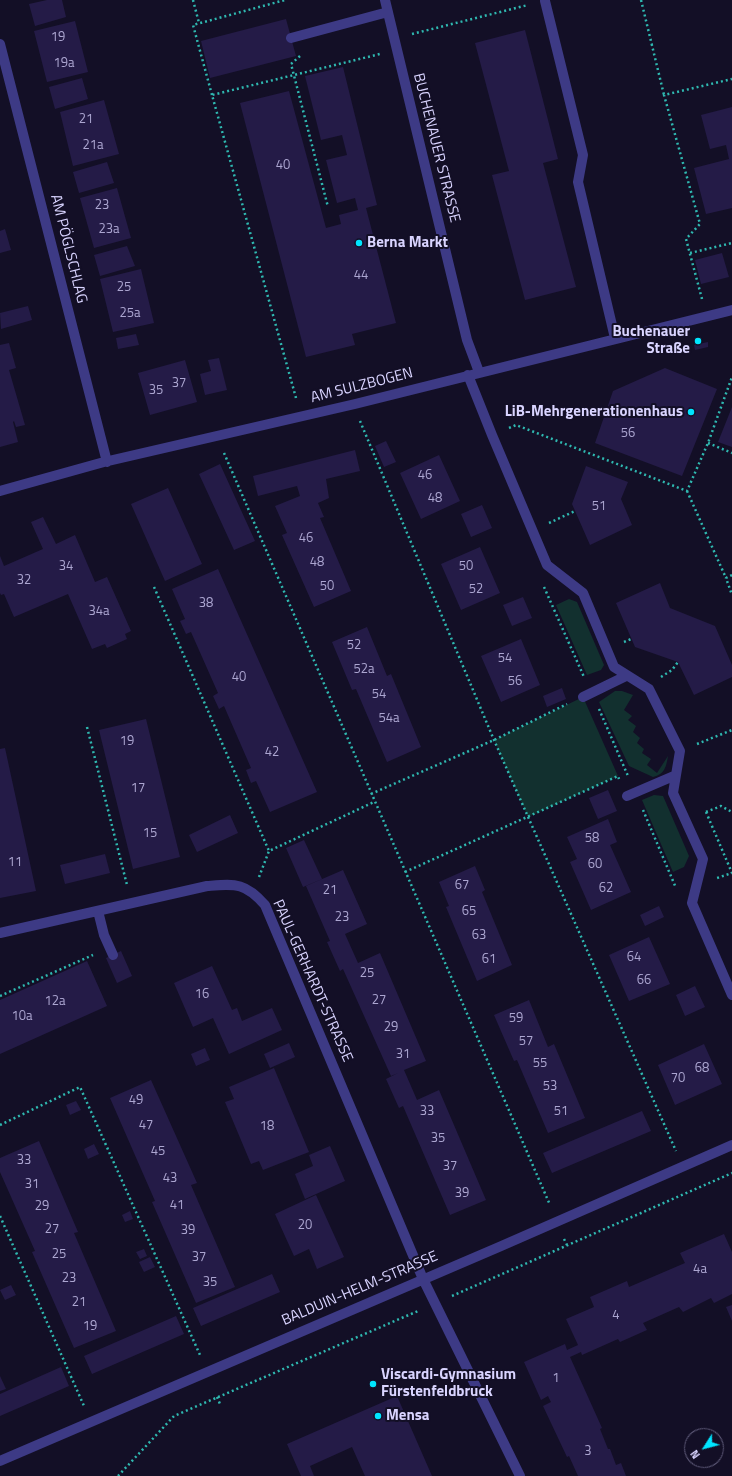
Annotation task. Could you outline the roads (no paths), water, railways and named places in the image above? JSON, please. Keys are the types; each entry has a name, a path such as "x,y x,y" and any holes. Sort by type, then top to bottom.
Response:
{"street":[{"name":"BUCHENAUER STRASSE","path":"385,0 467,340 479,372"},
{"path":"545,1 584,155 578,182 615,338"},
{"path":"291,38 388,12"},
{"name":"AM PÖGLSCHLAG","path":"0,44 107,462"},
{"name":"AM SULZBOGEN","path":"0,491 107,462 355,404 732,310"},
{"path":"468,375 547,565 583,593 614,667 626,676 649,689 680,751 673,793 703,859 692,903 732,995"},
{"path":"587,695 626,676"},
{"path":"631,794 676,776"},
{"name":"PAUL-GERHARDT-STRASSE","path":"0,933 207,886 234,884 254,892 265,905 434,1304 520,1476"},
{"path":"98,911 104,935 113,955"},
{"name":"BALDUIN-HELM-STRASSE","path":"0,1461 732,1145"}],"place":[{"name":"Berna Markt","path":"359,243"},
{"name":"Buchenauer Straße","path":"698,341"},
{"name":"LiB-Mehrgenerationenhaus","path":"691,412"},
{"name":"Viscardi-Gymnasium Fürstenfeldbruck","path":"373,1384"},
{"name":"Mensa","path":"378,1416"}]}
